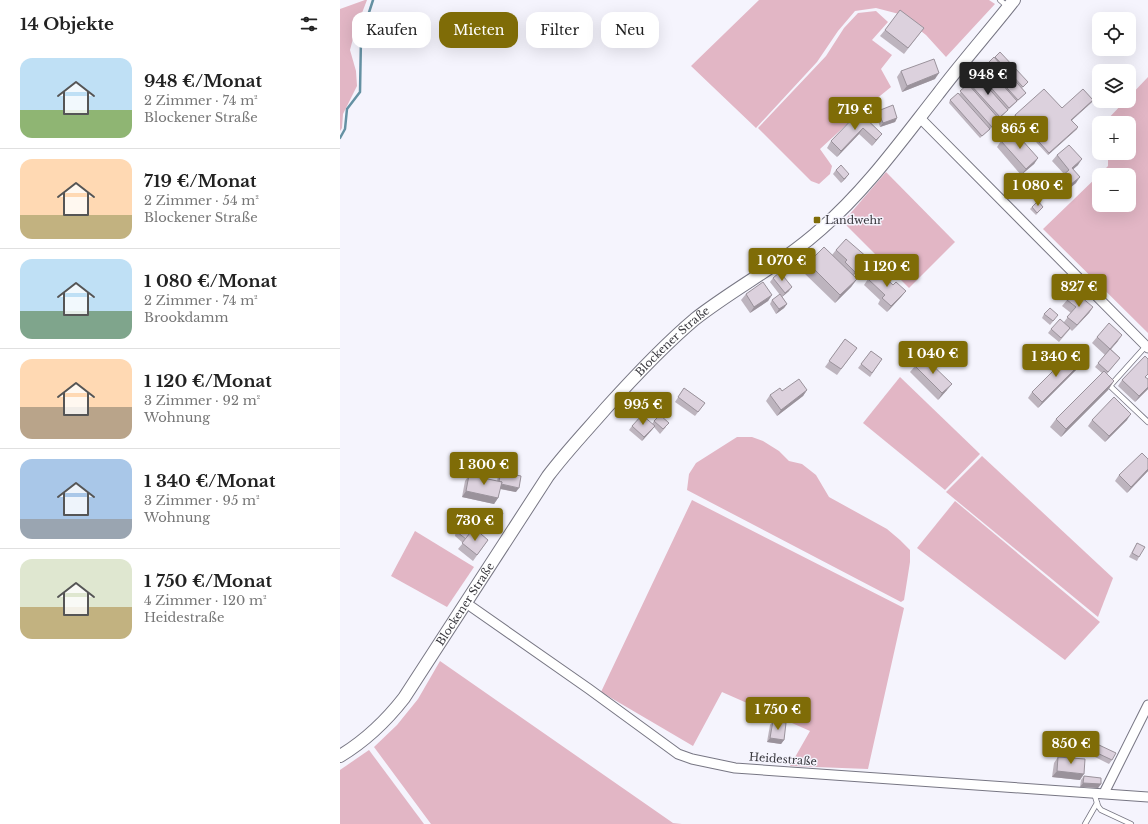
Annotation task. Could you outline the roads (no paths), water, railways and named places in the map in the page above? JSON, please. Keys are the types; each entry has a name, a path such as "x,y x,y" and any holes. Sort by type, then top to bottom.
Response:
{"street":[{"name":"Blockener Straße","path":"340,756 356,746 373,732 392,712 416,681 548,476 562,457 668,343 696,319 784,259 828,223 864,187 920,118 1007,2"},
{"path":"920,118 1147,347"},
{"name":"Heidestraße","path":"466,603 589,689 678,754 692,759 735,768 1148,797"},
{"path":"1099,793 1148,705"}],"lane":[{"path":"1147,347 1110,386 1148,422"},
{"path":"1085,824 1097,803 1099,793"},
{"path":"1097,803 1101,810 1131,824"}],"waterway":[{"path":"340,138 345,129 347,109 360,92 361,37 373,0"}],"place":[{"name":"Landwehr","path":"817,220"}]}
